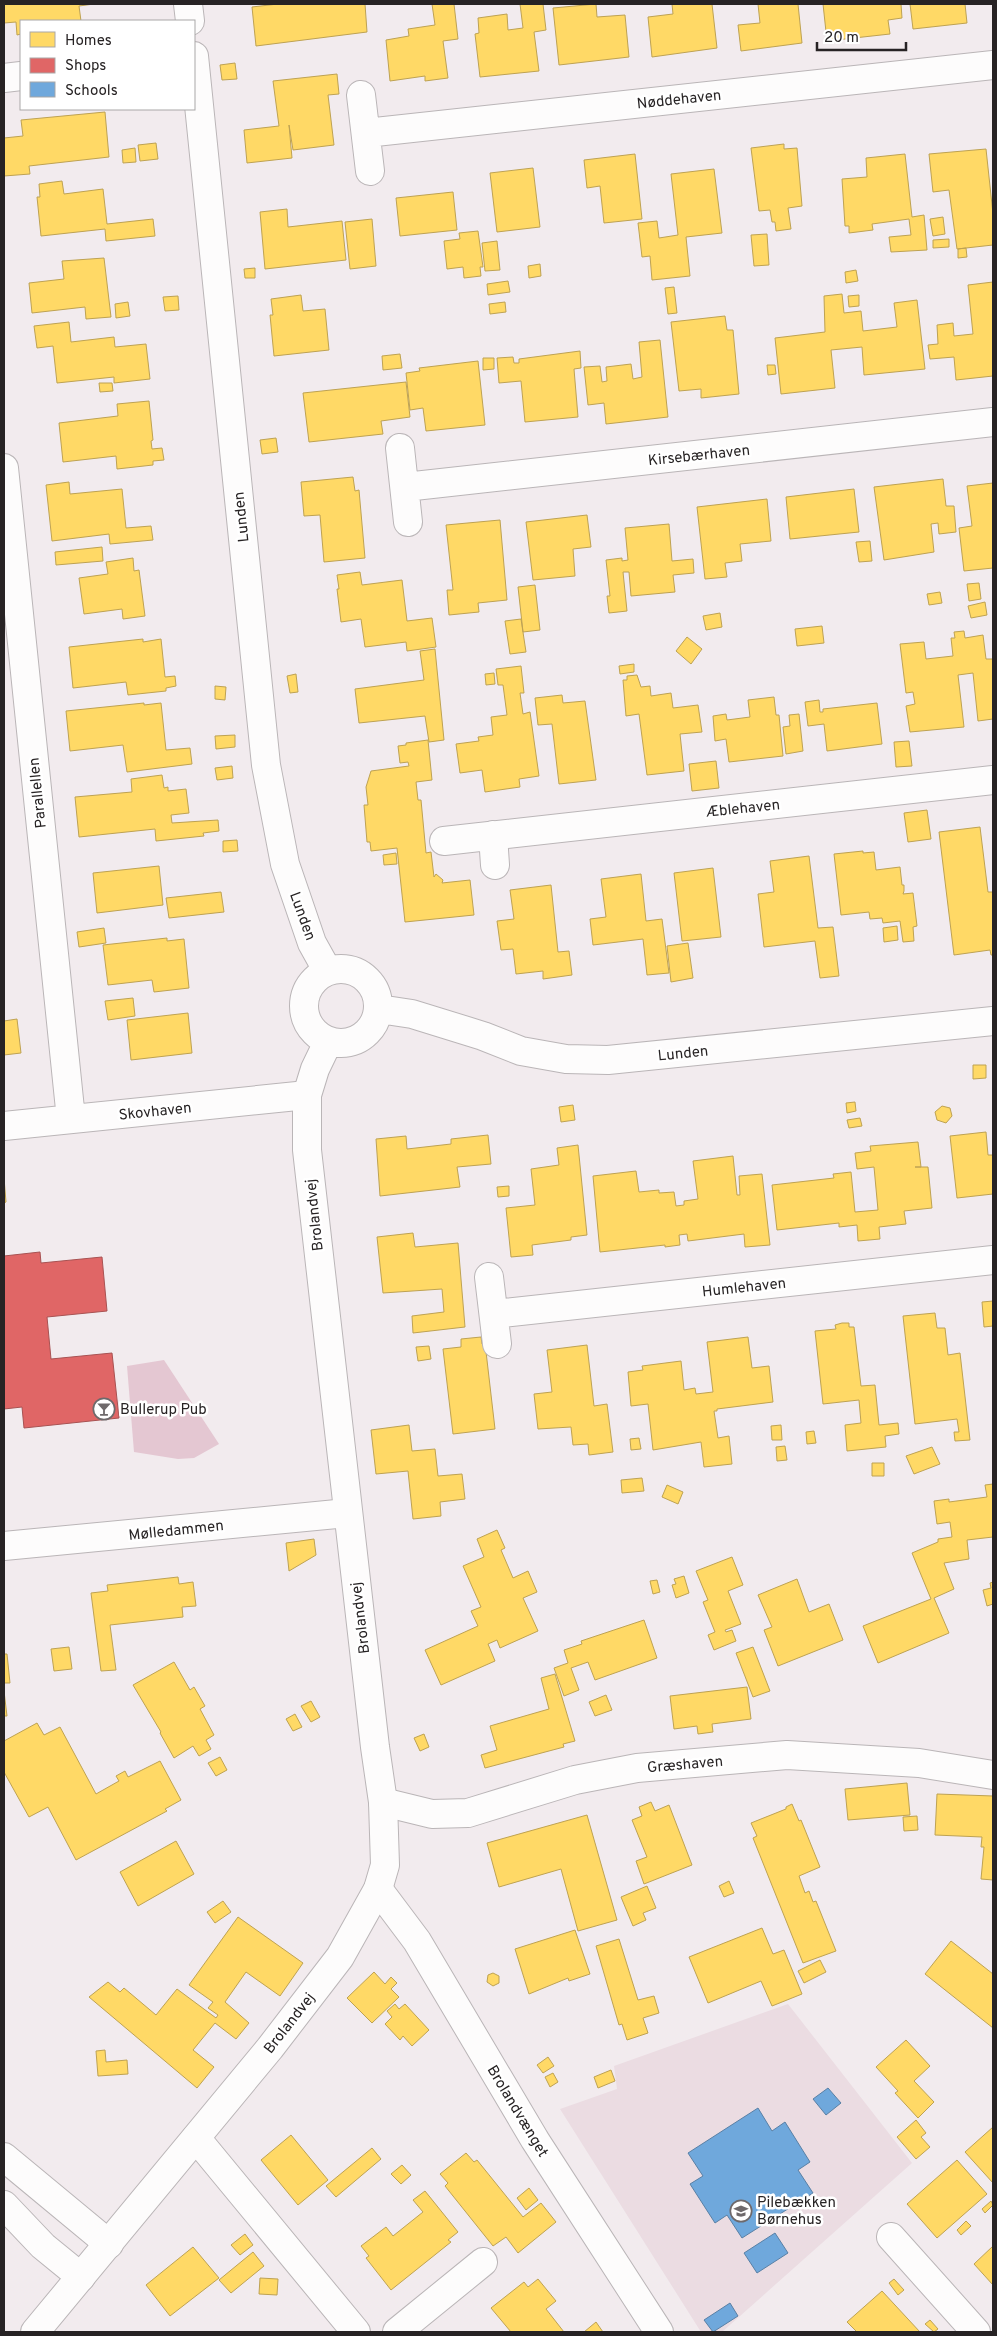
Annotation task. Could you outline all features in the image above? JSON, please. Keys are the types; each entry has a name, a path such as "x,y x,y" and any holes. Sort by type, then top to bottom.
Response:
{"street":[{"path":"188,4 190,20"},
{"name":"Nøddehaven","path":"366,133 993,65"},
{"name":"Lunden","path":"195,68 266,765 284,864 312,942 327,970"},
{"path":"4,78 20,76"},
{"path":"361,95 370,171"},
{"name":"Kirsebærhaven","path":"405,487 993,422"},
{"path":"400,448 408,522"},
{"name":"Parallellen","path":"4,468 71,1119"},
{"name":"Æblehaven","path":"444,841 993,780"},
{"path":"493,835 495,865"},
{"path":"348,968 366,976 377,992 379,1009 371,1030 351,1043 328,1042 315,1033 305,1018 304,1001 312,982 327,970 348,968"},
{"name":"Lunden","path":"379,1009 412,1014 483,1036 521,1051 566,1059 591,1060 628,1058 993,1021"},
{"name":"Brolandvej","path":"35,2332 270,2048 340,1957 378,1889 385,1865 383,1802 347,1513 307,1150 307,1095 314,1069 328,1042"},
{"name":"Skovhaven","path":"4,1126 307,1095"},
{"name":"Humlehaven","path":"494,1314 993,1260"},
{"path":"489,1277 497,1344"},
{"name":"Mølledammen","path":"4,1546 347,1513"},
{"name":"Græshaven","path":"383,1802 432,1814 468,1813 575,1780 637,1768 786,1755 919,1763 993,1775"},
{"name":"Brolandvænget","path":"378,1889 417,1941 535,2140 659,2332"},
{"path":"196,2138 356,2332"},
{"path":"4,2157 109,2244"},
{"path":"4,2204 43,2246 81,2277"},
{"path":"891,2237 976,2332"},
{"path":"396,2332 483,2262"}],"shaded area":[{"path":"164,1360 219,1444 194,1458 178,1459 134,1452 127,1366"},
{"name":"Pilebækken Børnehus","path":"788,2004 912,2163 722,2332 701,2332 560,2109 617,2089 614,2066"}],"building: Homes":[{"path":"4,4 94,4 79,6 81,20 20,20 20,34 17,35 16,22 4,23"},
{"path":"278,4 365,4 367,32 256,46 252,7"},
{"path":"432,4 454,4 458,39 443,41 448,78 425,81 425,76 390,81 386,40 409,36 408,29 435,25"},
{"path":"520,4 543,4 546,30 534,32 539,71 480,77 475,34 479,33 478,18 507,14 508,30 523,28"},
{"path":"596,4 597,17 625,15 629,57 559,65 553,8"},
{"path":"672,4 712,4 717,48 652,57 648,17 673,14"},
{"path":"758,4 798,4 802,43 741,51 738,25 760,23"},
{"path":"823,4 901,4 902,18 888,20 890,34 827,41"},
{"path":"910,4 965,4 967,23 913,29"},
{"path":"235,63 237,79 222,80 220,65"},
{"path":"337,74 339,94 328,95 334,145 293,150 289,125 292,158 247,163 244,130 279,126 273,81"},
{"path":"105,112 109,157 29,166 30,174 4,176 4,138 23,136 21,120"},
{"path":"156,143 158,159 140,161 138,145"},
{"path":"784,144 784,149 797,148 802,206 788,208 791,229 776,231 775,222 772,222 770,210 759,211 751,148"},
{"path":"135,148 136,162 123,163 122,150"},
{"path":"986,149 993,214 993,245 957,249 949,190 933,192 929,154"},
{"path":"635,154 642,219 604,223 600,186 587,188 584,160"},
{"path":"905,154 912,217 924,215 927,250 891,252 889,237 911,235 909,219 872,224 873,230 849,233 849,226 845,226 842,179 867,177 866,158"},
{"path":"533,168 540,227 497,232 490,173"},
{"path":"714,169 722,233 686,237 690,276 652,280 650,256 642,257 638,223 657,221 659,238 678,235 671,174"},
{"path":"62,181 64,194 103,189 107,224 153,219 155,236 106,241 105,229 41,236 37,197 40,197 39,184"},
{"path":"453,192 457,230 400,236 396,198"},
{"path":"287,209 288,227 342,221 346,260 265,269 260,212"},
{"path":"943,217 945,234 933,236 930,219"},
{"path":"372,219 376,266 350,269 345,222"},
{"path":"478,231 483,267 480,267 481,276 464,278 463,267 447,269 444,241 460,239 459,233"},
{"path":"767,234 769,265 754,266 751,235"},
{"path":"949,239 949,247 933,248 933,240"},
{"path":"497,241 500,270 485,271 482,243"},
{"path":"966,248 967,257 958,258 958,249"},
{"path":"104,258 111,317 86,319 85,307 32,313 29,283 64,279 62,261"},
{"path":"540,264 541,276 529,278 528,266"},
{"path":"255,268 255,278 245,278 244,269"},
{"path":"856,270 858,281 846,283 845,272"},
{"path":"508,281 510,292 488,295 487,284"},
{"path":"993,282 993,376 956,380 954,357 930,359 928,345 938,344 937,325 953,323 954,336 973,334 968,285"},
{"path":"674,287 677,313 668,314 665,288"},
{"path":"842,294 844,313 861,311 863,331 897,327 894,303 917,300 925,369 864,375 862,347 831,350 835,388 781,394 775,338 825,332 824,296"},
{"path":"301,295 303,311 325,309 329,350 274,356 270,315 273,315 271,299"},
{"path":"859,295 859,306 849,307 848,296"},
{"path":"178,296 179,310 165,311 163,297"},
{"path":"128,302 130,316 116,318 115,304"},
{"path":"505,302 506,312 490,314 489,304"},
{"path":"725,316 727,330 733,330 739,394 701,398 701,389 679,391 671,322"},
{"path":"69,322 71,342 114,337 115,347 146,344 150,379 114,383 114,377 57,383 53,346 37,348 34,326"},
{"path":"660,340 668,417 606,424 604,403 588,405 584,367 600,366 602,382 607,381 606,367 631,364 633,379 642,377 639,342"},
{"path":"580,351 581,368 574,369 578,417 525,422 521,381 499,383 497,358 513,357 514,363 519,363 519,359"},
{"path":"400,354 402,368 383,370 382,356"},
{"path":"483,358 494,358 494,369 483,370"},
{"path":"478,361 485,425 426,431 423,408 410,410 406,373 420,371 419,368"},
{"path":"767,365 775,365 776,374 768,375"},
{"path":"406,382 410,417 381,421 383,434 309,442 303,393"},
{"path":"99,383 112,383 113,391 100,392"},
{"path":"149,401 153,440 151,441 152,449 162,448 164,460 153,461 153,465 117,469 116,456 63,462 59,423 118,416 117,404"},
{"path":"276,438 278,452 262,454 260,440"},
{"path":"353,477 355,491 359,490 365,558 324,562 320,515 304,516 301,482"},
{"path":"943,479 946,506 954,506 956,532 939,534 938,523 931,524 934,552 884,560 874,487"},
{"path":"69,482 70,494 122,489 126,528 151,526 153,540 110,544 109,534 52,541 46,485"},
{"path":"993,483 993,568 964,571 959,528 972,526 967,486"},
{"path":"854,489 859,532 790,539 786,497"},
{"path":"767,499 771,541 740,544 742,561 725,563 727,577 705,579 697,507"},
{"path":"587,515 591,547 573,549 575,576 533,580 526,522"},
{"path":"500,520 507,600 478,603 479,612 449,615 447,590 453,590 446,525"},
{"path":"669,524 672,561 693,559 694,573 673,575 675,592 631,596 629,572 623,572 627,611 609,613 607,596 610,596 606,560 622,558 622,561 628,560 625,528"},
{"path":"870,541 872,561 859,562 856,542"},
{"path":"102,547 103,561 56,565 55,552"},
{"path":"133,558 134,571 139,570 145,616 123,619 122,609 84,614 79,578 108,574 106,562"},
{"path":"360,572 362,585 402,580 407,621 432,618 436,647 407,651 406,642 365,647 361,619 341,622 337,589 339,589 337,575"},
{"path":"979,583 981,599 969,601 967,584"},
{"path":"535,585 540,630 523,632 518,587"},
{"path":"940,592 942,603 929,605 927,594"},
{"path":"985,602 987,615 971,618 968,606"},
{"path":"720,613 722,627 706,630 703,616"},
{"path":"521,619 526,652 510,654 505,621"},
{"path":"822,626 824,643 797,646 795,629"},
{"path":"964,631 965,638 983,635 986,659 993,659 993,719 978,721 973,673 958,675 964,727 910,732 906,706 915,704 913,692 906,693 900,644 924,642 926,659 953,656 951,638 955,638 954,632"},
{"path":"687,637 702,649 691,664 676,651"},
{"path":"143,639 143,642 161,639 165,677 175,676 176,686 166,688 166,691 128,695 126,682 73,688 69,647"},
{"path":"435,649 444,740 429,742 425,716 359,723 355,689 424,680 420,651"},
{"path":"634,664 634,672 620,674 619,666"},
{"path":"521,666 524,693 520,693 523,714 530,712 539,776 519,779 520,787 485,792 482,770 460,773 456,744 479,741 478,737 493,735 491,717 507,715 503,685 498,685 496,669"},
{"path":"494,673 495,684 486,685 485,674"},
{"path":"296,674 298,692 290,693 287,676"},
{"path":"637,675 641,687 650,686 651,696 671,693 673,708 698,705 702,732 680,734 684,771 647,775 639,714 626,716 623,680 627,680 627,676"},
{"path":"215,686 226,687 225,700 215,699"},
{"path":"562,695 563,703 585,701 596,780 559,784 552,724 538,725 535,698"},
{"path":"774,697 776,715 779,715 783,756 729,762 726,739 715,741 713,716 726,714 727,720 750,717 748,700"},
{"path":"819,700 820,712 823,712 823,709 877,703 882,744 827,751 824,724 808,726 805,702"},
{"path":"144,703 144,705 161,703 166,750 190,748 192,764 127,772 123,745 70,751 66,711"},
{"path":"799,714 803,751 786,754 783,727 790,726 789,715"},
{"path":"235,735 235,747 216,749 215,736"},
{"path":"428,740 432,780 416,782 418,800 421,800 426,853 431,852 434,877 436,874 443,880 442,883 470,880 474,915 405,922 397,848 371,851 370,842 367,842 364,805 368,805 366,787 371,771 409,766 408,762 400,763 398,746"},
{"path":"909,741 912,766 896,767 894,742"},
{"path":"716,761 719,788 692,791 689,764"},
{"path":"232,766 233,778 217,780 215,768"},
{"path":"162,775 164,788 168,787 168,791 186,789 189,813 171,815 172,823 218,820 219,831 203,833 204,836 156,841 155,829 79,837 75,797 132,792 131,779"},
{"path":"927,810 931,839 908,842 904,813"},
{"path":"980,827 988,892 993,892 993,955 991,955 990,950 954,955 939,832"},
{"path":"237,840 238,851 223,852 223,841"},
{"path":"863,851 863,853 874,852 876,870 900,867 902,885 904,885 903,894 913,893 917,926 913,927 914,941 903,942 900,921 883,923 882,918 870,919 869,912 841,915 834,854"},
{"path":"396,853 397,864 384,865 383,855"},
{"path":"809,856 818,928 833,927 839,976 820,978 815,941 764,947 758,894 774,892 770,861"},
{"path":"159,866 163,905 97,913 93,873"},
{"path":"713,868 721,937 682,941 674,873"},
{"path":"641,874 646,921 662,919 669,973 647,975 643,939 593,945 590,919 606,917 601,879"},
{"path":"551,885 558,952 569,951 572,975 543,979 543,971 516,974 513,949 501,950 497,921 514,919 510,890"},
{"path":"221,892 224,912 169,918 166,898"},
{"path":"897,926 898,940 884,942 883,928"},
{"path":"104,928 106,943 79,947 77,932"},
{"path":"167,938 167,941 184,939 189,988 154,992 152,980 108,985 103,945"},
{"path":"688,943 693,978 671,982 667,946"},
{"path":"133,998 135,1016 108,1020 105,1001"},
{"path":"188,1013 192,1053 131,1060 127,1020"},
{"path":"17,1019 21,1053 4,1055 4,1021"},
{"path":"973,1065 986,1065 986,1078 973,1079"},
{"path":"855,1102 856,1111 847,1113 846,1103"},
{"path":"573,1105 575,1120 561,1122 559,1107"},
{"path":"942,1106 950,1108 952,1116 946,1123 937,1120 935,1112"},
{"path":"860,1118 862,1126 849,1128 847,1120"},
{"path":"986,1132 988,1155 993,1155 993,1194 957,1198 950,1136"},
{"path":"488,1135 491,1164 457,1167 460,1187 380,1196 376,1139 406,1136 407,1149 451,1144 451,1139"},
{"path":"918,1142 921,1167 928,1167 932,1208 904,1211 906,1224 879,1227 880,1239 858,1241 857,1225 839,1227 839,1223 777,1230 772,1185 834,1178 833,1174 851,1172 855,1212 878,1210 874,1167 857,1169 855,1153 871,1151 870,1146"},
{"path":"578,1145 587,1235 571,1237 571,1240 532,1245 533,1255 511,1257 506,1208 535,1205 531,1169 559,1165 557,1148"},
{"path":"733,1156 737,1195 740,1195 739,1176 762,1174 770,1245 745,1247 744,1234 688,1241 687,1234 679,1235 680,1245 600,1252 593,1176 636,1171 639,1192 659,1190 659,1193 674,1192 676,1206 684,1205 684,1201 698,1199 693,1161"},
{"path":"4,1178 6,1202 4,1203"},
{"path":"509,1186 509,1196 498,1197 497,1187"},
{"path":"413,1233 415,1247 458,1243 465,1327 413,1333 412,1316 444,1312 442,1289 383,1293 377,1237"},
{"path":"993,1301 993,1326 984,1327 982,1302"},
{"path":"935,1313 937,1328 945,1328 948,1355 960,1353 970,1440 955,1441 954,1432 959,1432 957,1419 915,1424 903,1316"},
{"path":"849,1323 849,1327 854,1327 861,1386 875,1385 879,1425 898,1423 899,1434 885,1436 886,1447 847,1451 845,1425 861,1423 859,1400 823,1404 815,1331 836,1329 835,1325"},
{"path":"481,1337 482,1344 485,1343 495,1429 453,1434 443,1349 461,1347 461,1339"},
{"path":"748,1337 752,1368 769,1366 773,1402 717,1409 717,1411 714,1411 718,1438 729,1436 732,1464 704,1467 701,1442 653,1450 648,1404 631,1406 628,1372 643,1370 642,1366 681,1361 684,1390 695,1388 696,1394 713,1392 707,1342"},
{"path":"587,1345 594,1406 607,1404 613,1452 589,1455 588,1444 573,1445 571,1427 538,1429 534,1394 552,1392 547,1350"},
{"path":"429,1346 431,1359 418,1361 416,1347"},
{"path":"409,1425 412,1451 435,1449 438,1476 462,1474 465,1499 440,1502 441,1516 413,1519 408,1471 376,1474 371,1430"},
{"path":"781,1425 782,1440 772,1440 771,1426"},
{"path":"814,1431 816,1443 807,1444 806,1432"},
{"path":"639,1438 641,1449 631,1450 630,1439"},
{"path":"785,1446 787,1460 777,1461 776,1447"},
{"path":"932,1447 940,1464 914,1474 906,1456"},
{"path":"872,1463 884,1463 884,1476 872,1476"},
{"path":"642,1478 644,1491 622,1493 621,1480"},
{"path":"993,1484 993,1537 967,1540 969,1559 944,1563 954,1589 934,1598 949,1633 878,1663 863,1626 931,1599 912,1553 938,1542 938,1539 952,1537 950,1522 937,1524 934,1501 949,1499 949,1502 987,1497 985,1485"},
{"path":"667,1485 683,1492 678,1504 662,1497"},
{"path":"497,1530 505,1548 501,1550 513,1578 528,1571 537,1592 523,1598 538,1631 500,1648 497,1640 488,1644 495,1661 441,1685 425,1650 478,1626 471,1611 481,1607 463,1566 484,1557 477,1539"},
{"path":"314,1539 316,1555 289,1571 286,1543"},
{"path":"732,1557 743,1585 728,1591 741,1624 725,1630 726,1632 732,1630 736,1641 714,1650 708,1635 715,1632 703,1602 708,1600 696,1571"},
{"path":"684,1576 689,1593 676,1598 672,1585 676,1584 674,1579"},
{"path":"178,1577 179,1584 193,1582 196,1606 182,1607 183,1617 110,1625 116,1670 101,1671 91,1593 108,1591 107,1585"},
{"path":"797,1579 809,1612 829,1604 843,1640 778,1666 764,1630 772,1627 758,1595"},
{"path":"657,1580 660,1592 653,1594 650,1581"},
{"path":"993,1582 993,1604 987,1606 983,1590 991,1588 990,1583"},
{"path":"644,1620 657,1658 595,1680 588,1662 571,1668 579,1690 564,1696 554,1668 568,1663 564,1650 582,1644 581,1641"},
{"path":"69,1647 72,1669 54,1671 51,1649"},
{"path":"753,1647 770,1691 753,1697 736,1653"},
{"path":"4,1654 7,1654 10,1683 4,1683"},
{"path":"174,1662 190,1690 194,1687 205,1706 200,1709 214,1735 206,1740 211,1749 199,1756 193,1746 174,1758 133,1685"},
{"path":"555,1674 575,1741 563,1744 564,1747 485,1768 481,1755 497,1750 490,1726 549,1709 541,1678"},
{"path":"747,1687 751,1719 712,1724 713,1732 698,1734 697,1726 674,1729 670,1696"},
{"path":"4,1691 7,1716 4,1716"},
{"path":"606,1695 612,1710 595,1716 589,1702"},
{"path":"311,1701 320,1717 311,1722 301,1706"},
{"path":"295,1714 302,1727 293,1731 286,1719"},
{"path":"37,1723 44,1735 60,1727 96,1794 119,1781 116,1776 125,1771 128,1777 160,1761 181,1800 165,1809 167,1811 76,1860 48,1807 29,1817 4,1772 4,1741"},
{"path":"424,1734 429,1747 420,1751 414,1738"},
{"path":"220,1757 227,1770 216,1776 208,1763"},
{"path":"907,1783 910,1815 848,1820 845,1789"},
{"path":"937,1794 993,1796 993,1880 981,1879 984,1847 981,1847 982,1837 935,1835"},
{"path":"651,1802 655,1811 669,1805 692,1865 644,1884 636,1861 647,1857 632,1820 642,1816 639,1807"},
{"path":"792,1804 799,1821 801,1820 820,1867 799,1876 805,1893 809,1891 813,1902 816,1901 836,1951 803,1963 753,1838 757,1836 751,1823 786,1809 786,1807"},
{"path":"587,1815 617,1920 578,1931 561,1869 499,1887 487,1843"},
{"path":"917,1816 918,1830 904,1831 903,1817"},
{"path":"176,1841 194,1874 138,1906 120,1872"},
{"path":"729,1881 734,1893 724,1897 719,1886"},
{"path":"647,1886 656,1908 643,1913 646,1920 633,1926 621,1897"},
{"path":"223,1901 231,1912 215,1923 207,1912"},
{"path":"238,1917 303,1963 280,1996 246,1972 225,2002 249,2023 236,2039 215,2023 193,2050 214,2067 197,2088 89,1997 108,1982 120,1992 124,1988 156,2015 177,1989 216,2018 218,2015 208,2008 213,2002 189,1985"},
{"path":"762,1928 773,1954 784,1950 802,1994 772,2006 761,1981 708,2003 689,1957"},
{"path":"575,1930 590,1974 569,1981 568,1978 529,1994 515,1949"},
{"path":"619,1939 638,2000 654,1996 659,2013 643,2018 648,2033 627,2040 622,2024 619,2025 596,1946"},
{"path":"951,1941 993,1974 993,2028 925,1974"},
{"path":"820,1960 826,1972 804,1983 798,1971"},
{"path":"374,1972 385,1984 391,1977 397,1983 391,1989 399,1997 372,2023 347,1998"},
{"path":"493,1973 499,1976 499,1983 493,1986 487,1982 488,1975"},
{"path":"395,2004 399,2009 405,2004 429,2030 412,2046 403,2036 400,2040 385,2024 392,2017 387,2011"},
{"path":"906,2040 930,2066 914,2081 934,2102 918,2118 895,2093 898,2091 876,2067"},
{"path":"105,2050 106,2062 127,2060 128,2074 98,2076 96,2051"},
{"path":"548,2057 554,2066 543,2073 537,2065"},
{"path":"611,2070 615,2081 598,2088 594,2077"},
{"path":"553,2073 558,2082 550,2087 545,2077"},
{"path":"916,2120 926,2133 921,2137 930,2147 916,2159 897,2137"},
{"path":"993,2127 993,2183 965,2152"},
{"path":"291,2135 328,2180 298,2205 261,2160"},
{"path":"372,2148 381,2159 336,2197 326,2186"},
{"path":"466,2153 474,2162 477,2160 523,2217 541,2203 556,2222 518,2253 506,2237 493,2246 445,2186 448,2183 440,2174"},
{"path":"957,2160 987,2194 937,2238 907,2204"},
{"path":"402,2165 411,2175 401,2184 391,2174"},
{"path":"529,2188 538,2200 526,2210 517,2198"},
{"path":"425,2191 458,2232 448,2240 451,2242 391,2290 366,2258 369,2256 361,2246 386,2227 393,2236 423,2212 413,2200"},
{"path":"991,2201 993,2205 985,2213 982,2209"},
{"path":"966,2221 971,2226 961,2235 957,2230"},
{"path":"245,2234 253,2245 240,2255 231,2245"},
{"path":"993,2246 993,2285 974,2264"},
{"path":"193,2247 219,2278 170,2316 146,2285"},
{"path":"253,2252 264,2266 231,2293 219,2280"},
{"path":"260,2278 278,2279 277,2295 259,2294"},
{"path":"538,2279 556,2301 546,2309 564,2332 511,2332 491,2308 524,2282 528,2287"},
{"path":"894,2279 904,2290 898,2295 889,2283"},
{"path":"882,2291 920,2332 857,2332 847,2322"},
{"path":"930,2320 938,2329 934,2332 925,2324"},
{"path":"596,2322 603,2332 584,2332"}],"building: Shops":[{"path":"40,1252 41,1263 102,1257 107,1311 47,1317 51,1359 112,1353 119,1418 24,1428 22,1407 4,1409 4,1256"}],"building: Schools":[{"path":"828,2088 841,2103 826,2115 813,2099"},
{"path":"758,2108 772,2131 785,2122 810,2162 798,2170 813,2193 742,2238 727,2215 715,2223 690,2184 703,2176 688,2153"},
{"path":"775,2233 788,2253 757,2273 744,2253"},
{"path":"730,2303 738,2316 713,2332 704,2320"}],"place":[{"name":"Bullerup Pub","path":"104,1409"},
{"name":"Pilebækken Børnehus","path":"741,2211"}]}
